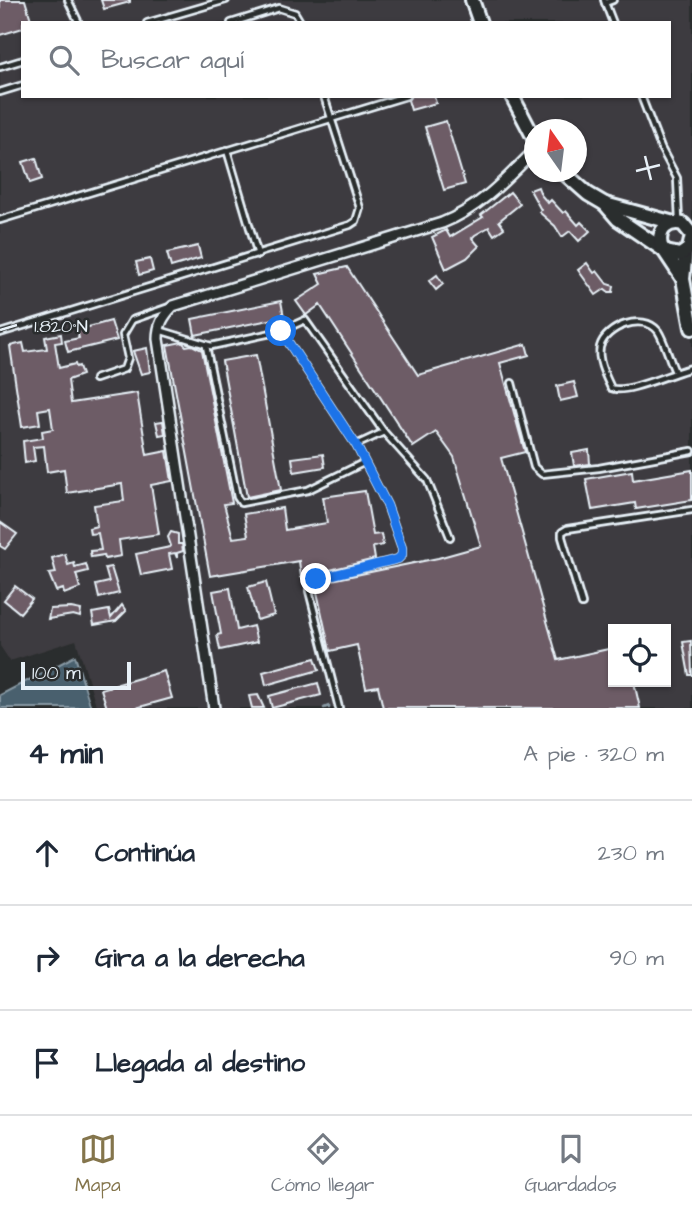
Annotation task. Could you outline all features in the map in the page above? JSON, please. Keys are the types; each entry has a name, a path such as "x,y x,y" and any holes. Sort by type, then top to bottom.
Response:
{"main road":[{"path":"472,0 479,21"},
{"path":"513,98 524,119"},
{"path":"575,182 604,204 618,219 665,252 673,255 689,250"},
{"path":"604,204 682,224 692,235 683,279 692,328"},
{"path":"682,224 663,228 660,234 661,246 683,279"}],"street":[{"path":"214,708 158,339 158,329 164,314 173,306 453,219 489,195 524,161"}],"lane":[{"path":"68,0 78,21"},
{"path":"154,21 226,0"},
{"path":"612,0 605,1 612,21"},
{"path":"237,21 279,8 295,13 300,21"},
{"path":"0,67 21,61"},
{"path":"0,92 21,86"},
{"path":"0,333 258,255 356,221 359,208 325,98"},
{"path":"0,220 399,98"},
{"path":"642,98 661,148 677,178 682,224"},
{"path":"227,150 258,255"},
{"path":"95,379 124,369 128,358 123,335 132,320 173,306"},
{"path":"158,329 206,346 281,331 304,320 384,432 427,480 450,537"},
{"path":"675,372 657,331 650,325 636,322 612,329 604,337 599,350 604,374 611,388 617,391 692,368"},
{"path":"281,331 356,445 387,505 402,548 402,555 398,559 316,579 310,584 309,591 339,708"},
{"path":"206,346 237,496 242,503 308,490 363,463"},
{"path":"512,383 534,467 542,474 599,468 692,452"},
{"path":"356,445 384,432"},
{"path":"582,604 562,532 567,529 692,510"}],"shaded area":[{"path":"0,0 692,0 692,708 97,708 76,640 10,661 0,646"}],"water":[{"path":"75,656 91,708 0,708 0,695"}],"building":[{"path":"0,0 25,0 31,21 21,21 21,29 0,35"},
{"path":"101,0 130,0 130,2 104,9"},
{"path":"435,98 436,103 411,110 408,100"},
{"path":"446,121 465,184 444,190 425,127"},
{"path":"36,158 42,179 30,183 23,162"},
{"path":"538,187 548,203 551,200 563,213 566,211 578,225 581,222 590,231 579,241 570,231 562,237 555,226 539,212 541,210 530,190"},
{"path":"510,192 520,204 499,221 504,228 494,235 489,227 475,235 472,238 479,246 467,258 446,269 432,237 446,230 450,237 483,217 481,215"},
{"path":"198,246 201,258 171,267 167,253"},
{"path":"150,259 153,271 139,275 136,262"},
{"path":"587,263 594,273 597,271 607,284 614,286 613,292 605,289 596,295 578,270"},
{"path":"347,267 418,375 526,344 529,355 500,363 525,452 501,458 558,660 608,649 608,687 635,687 640,708 383,708 378,686 366,688 357,645 330,651 317,592 327,581 438,558 481,546 454,457 436,432 413,447 320,305 306,315 296,301 322,284 317,274"},
{"path":"437,275 443,284 436,290 429,281"},
{"path":"281,301 284,317 195,335 192,319"},
{"path":"111,321 117,340 68,352 65,341 79,338 77,330"},
{"path":"61,334 62,342 55,343 59,368 75,364 76,367 79,366 82,375 68,380 71,403 137,393 147,455 167,451 172,481 151,485 159,534 119,540 121,556 105,559 104,555 91,557 90,551 101,550 98,533 90,534 89,528 97,526 94,505 124,501 122,484 67,493 64,469 47,472 44,446 33,447 35,461 25,463 23,441 43,438 42,431 53,429 50,408 38,410 40,424 22,427 10,346 23,343 25,352 47,349 45,337"},
{"path":"182,342 186,346 192,345 202,350 232,503 224,504 233,538 248,536 244,514 282,508 285,530 327,523 323,497 365,491 373,535 381,534 383,545 373,547 375,559 301,577 299,561 210,576 167,345"},
{"path":"147,348 150,372 141,374 133,351"},
{"path":"256,355 281,490 247,497 222,361"},
{"path":"574,382 578,397 560,401 557,386"},
{"path":"163,421 165,434 159,435 156,422"},
{"path":"589,450 590,464 574,466 572,453"},
{"path":"323,454 325,467 294,472 292,458"},
{"path":"692,470 692,500 636,509 635,503 592,510 586,479 632,471 633,480"},
{"path":"0,522 17,534 5,549 0,546"},
{"path":"171,532 178,534 178,544 182,544 183,551 177,553 177,558 175,553 169,554 172,569 141,575 136,554 170,547 168,537"},
{"path":"65,554 68,565 74,563 75,567 86,564 88,571 76,574 80,588 64,594 63,589 56,591 49,574 56,573 52,558"},
{"path":"111,567 119,593 99,598 96,585 109,582 105,568"},
{"path":"266,582 274,615 257,620 248,587"},
{"path":"15,586 32,599 20,613 4,600"},
{"path":"230,588 237,630 253,626 257,642 220,650 217,635 221,634 213,591"},
{"path":"122,605 126,611 116,621 94,625 92,613 109,610 111,618"},
{"path":"50,609 81,610 80,617 73,615 48,619"},
{"path":"691,641 692,675 689,675 683,642"},
{"path":"315,658 319,670 266,685 263,672"},
{"path":"164,671 172,698 136,708 107,708 101,689"},
{"path":"318,683 321,695 272,708 269,696"},
{"path":"258,695 264,708 252,708 249,696"}],"waterway":[{"path":"324,708 329,708"}],"route":[{"path":"281,331 356,445 387,505 402,548 402,555 398,559 316,579"}]}
